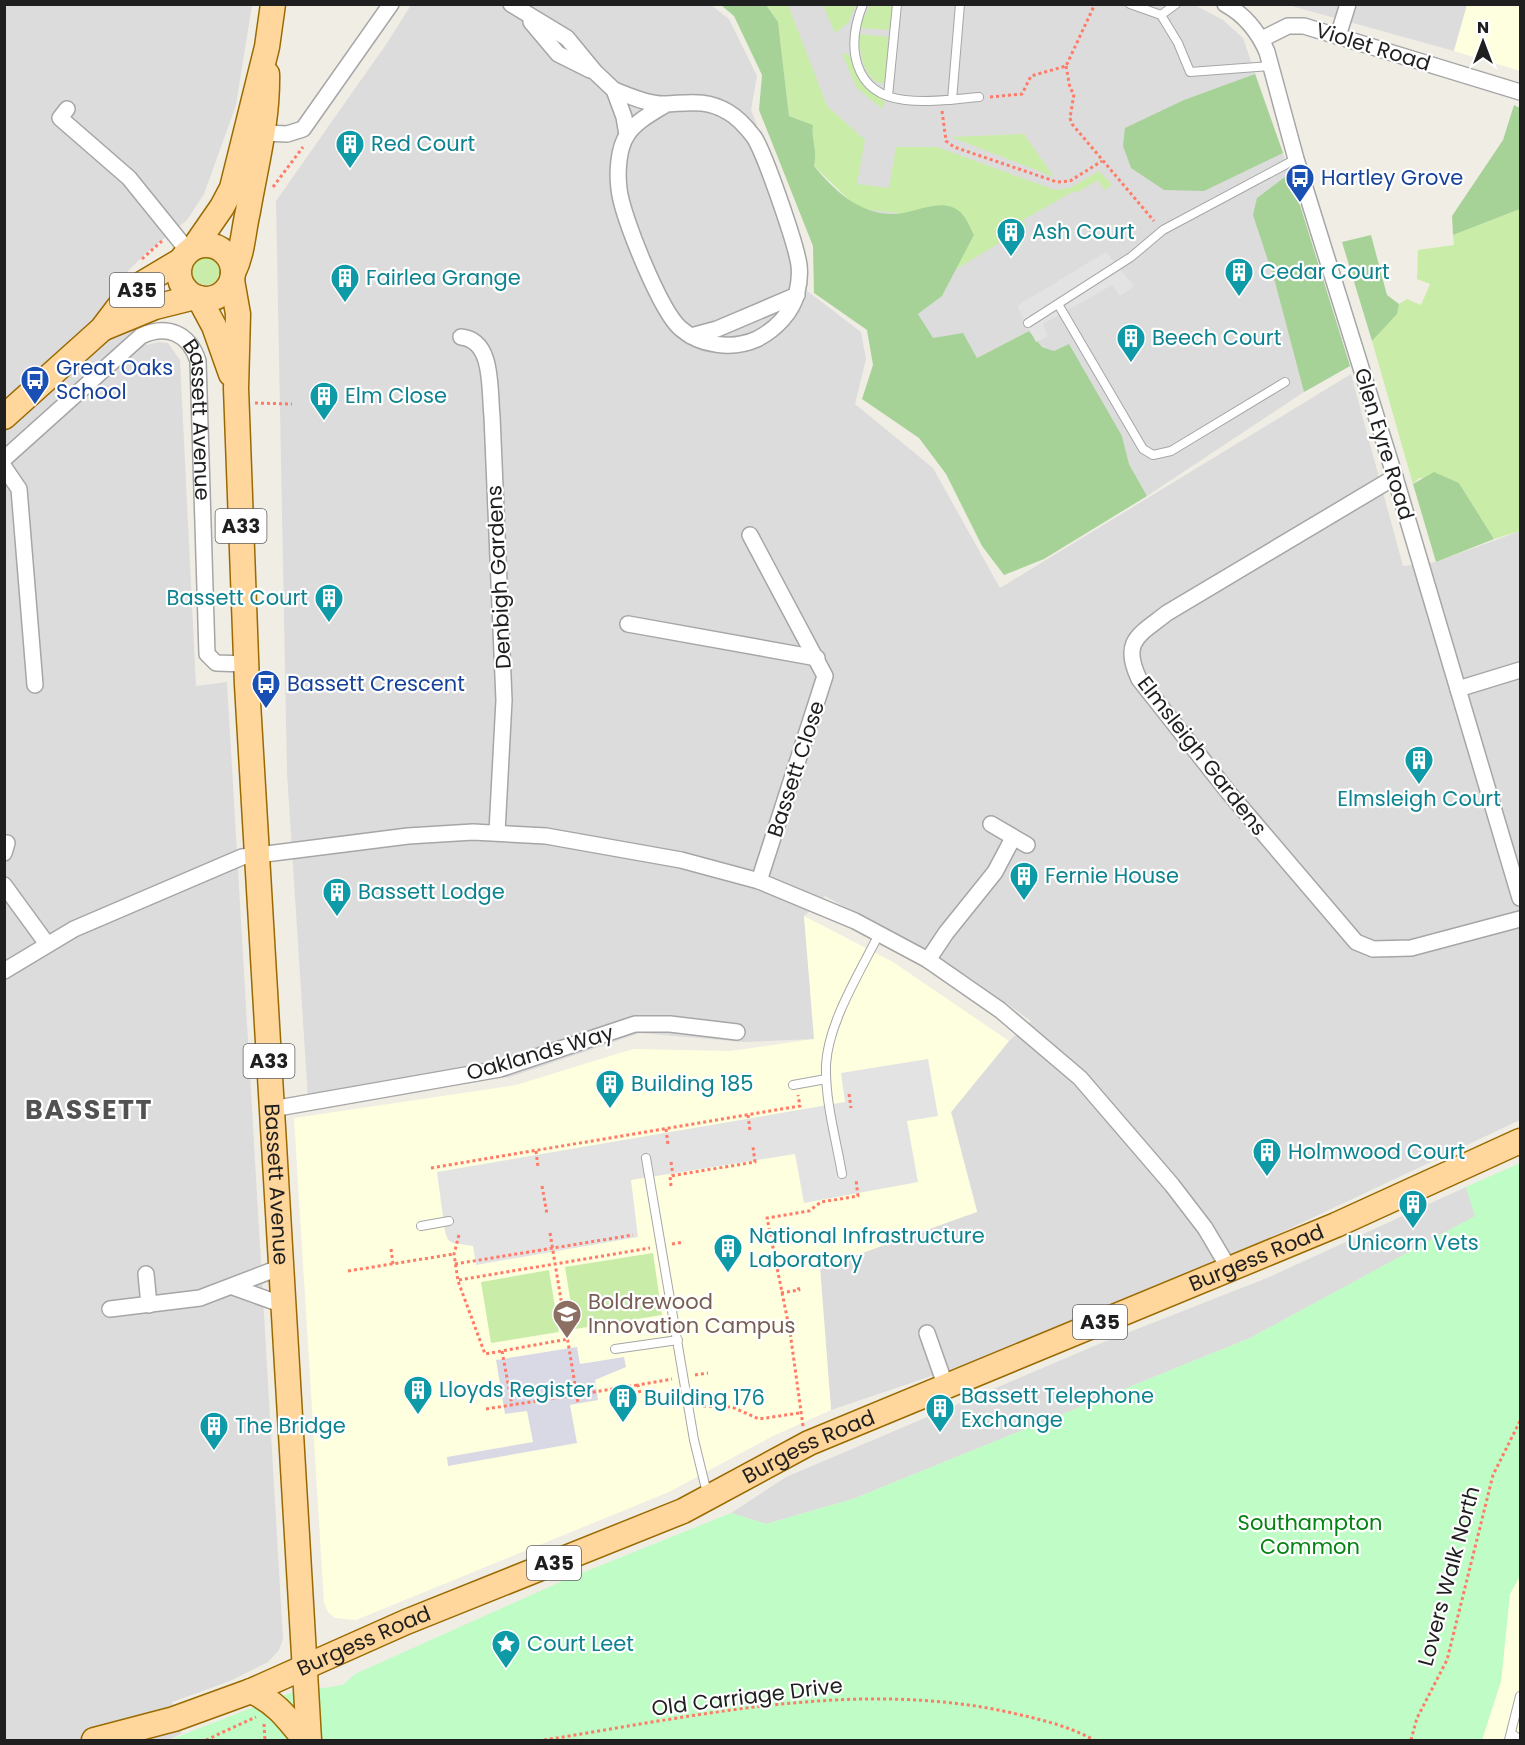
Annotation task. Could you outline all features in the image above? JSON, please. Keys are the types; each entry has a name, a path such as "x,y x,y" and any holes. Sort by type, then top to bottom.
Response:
{"main road":[{"name":"Bassett Avenue","path":"188,253 222,207 232,188 267,47 273,4"},
{"name":"Bassett Avenue","path":"267,47 267,108 264,133 244,228 241,258 233,276 245,391 246,664 305,1668"},
{"path":"203,244 218,247 230,258 233,276 228,287 216,297 197,298 183,286 179,278 188,253 203,244"},
{"name":"A35","path":"4,417 102,329 121,304 143,283 188,253"},
{"name":"Bassett Avenue","path":"197,298 214,326 245,391"},
{"name":"A35","path":"102,329 155,307 197,298"},
{"name":"Burgess Road","path":"94,1740 174,1719 251,1691 406,1623 648,1526 709,1499 809,1443 1397,1199 1521,1140"},
{"name":"A33","path":"305,1668 307,1740"},
{"path":"251,1691 280,1708 307,1740"}],"street":[{"path":"264,133 287,134 303,129 391,4"},
{"path":"512,4 525,15 567,38 595,72 614,90 624,117 627,135 619,164 619,192 661,304 669,317 691,336 715,345 737,345 756,339 772,330 785,316 797,295 799,266 754,137 729,112 712,105 697,101 665,105 614,90"},
{"name":"Glen Eyre Road","path":"1225,4 1243,16 1262,39 1296,159 1395,477 1521,898"},
{"path":"1338,36 1347,4"},
{"name":"Violet Road","path":"1262,39 1295,25 1521,92"},
{"path":"627,135 648,116 665,105"},
{"path":"60,118 129,178 188,253"},
{"path":"691,336 717,329 797,295"},
{"name":"Bassett Avenue","path":"4,459 141,336 152,330 175,332 190,343 198,361 207,654 216,663 246,664"},
{"name":"Denbigh Gardens","path":"461,337 473,338 481,345 488,378 492,416 504,700 497,832"},
{"path":"4,467 19,489 35,685"},
{"name":"Elmsleigh Gardens","path":"1395,477 1167,613 1137,637 1131,646 1131,663 1139,679 1229,793 1356,942 1373,950 1402,949 1521,919"},
{"name":"Bassett Close","path":"750,535 824,670 825,682 759,881"},
{"path":"628,624 817,658"},
{"path":"1458,689 1521,670"},
{"path":"928,960 945,933 1020,842 991,824"},
{"path":"4,971 46,944 165,889 242,857 418,835 497,832 546,836 637,850 759,881 806,899 879,933 928,960 1000,1010 1080,1078 1172,1185 1205,1228 1230,1270"},
{"path":"4,885 46,944"},
{"name":"Oaklands Way","path":"272,1109 501,1069 635,1024 670,1024 737,1032"},
{"path":"110,1309 200,1298 281,1267"},
{"path":"146,1274 149,1305"},
{"path":"233,1287 283,1305"},
{"path":"927,1333 946,1387"}],"lane":[{"path":"863,4 853,41 855,61 863,76 875,89 888,96 904,100 952,100 980,97"},
{"path":"888,96 897,4"},
{"path":"952,100 960,4"},
{"path":"1130,4 1161,15 1178,43 1190,72 1270,66"},
{"path":"1161,15 1176,4"},
{"path":"1028,323 1131,257 1163,230 1296,159"},
{"path":"1058,304 1143,449 1152,455 1171,452 1285,382"},
{"path":"842,1174 826,1079 827,1054 837,1019 879,933"},
{"path":"795,1089 826,1079"},
{"path":"646,1158 700,1472 709,1499"},
{"path":"421,1226 449,1221"},
{"path":"615,1349 678,1340"},
{"path":"1521,1696 1510,1737 1521,1740"}],"path":[{"path":"1095,4 1066,66 1070,88 1074,94 1070,118 1072,124 1102,161 1163,230"},
{"path":"980,97 1022,94 1031,76 1066,66"},
{"path":"941,100 946,141 954,147 1057,182 1070,181 1102,161"},
{"path":"271,190 308,140"},
{"path":"245,391 254,403 255,414"},
{"path":"254,403 292,404"},
{"path":"431,1168 800,1106 795,1089"},
{"path":"849,1094 851,1108"},
{"path":"748,1115 750,1131"},
{"path":"666,1129 668,1145"},
{"path":"671,1186 670,1176 755,1162 753,1147"},
{"path":"536,1151 538,1167"},
{"path":"671,1162 673,1176"},
{"path":"809,1443 799,1413 798,1383 767,1218 786,1217 809,1211 822,1202 858,1196 856,1180"},
{"path":"542,1186 547,1214"},
{"path":"550,1233 578,1403"},
{"path":"455,1264 633,1234"},
{"path":"459,1235 454,1254 458,1281 485,1354 568,1339"},
{"path":"672,1244 684,1242"},
{"path":"458,1281 652,1247"},
{"path":"391,1250 393,1264"},
{"path":"348,1271 454,1254"},
{"path":"781,1293 799,1290 798,1287"},
{"path":"502,1351 512,1405"},
{"path":"694,1376 708,1373"},
{"path":"486,1409 677,1378"},
{"path":"638,1385 640,1393"},
{"path":"703,1406 732,1407 759,1419 799,1413"},
{"name":"Lovers Walk North","path":"1411,1740 1417,1718 1447,1660 1493,1475 1521,1421"},
{"name":"Old Carriage Drive","path":"544,1740 802,1701 900,1698 985,1707 1039,1719 1079,1732 1094,1740"},
{"path":"206,1740 254,1717 265,1717 265,1740"}],"shaded area":[{"path":"766,4 1193,4 1223,20 1243,38 1290,173 1350,366 1304,392 1147,496 1129,464 1122,436 1054,351 1042,347 1029,331 977,358 933,339 918,314 942,296 974,235 863,209"},
{"path":"5,5 252,5 236,105 204,194 187,220 146,253 118,281 147,345 158,342 168,343 180,360 196,686 227,682 283,1639 279,1650 268,1662 230,1681 172,1702 182,1733 169,1740 5,1740"},
{"path":"411,5 711,5 729,19 757,76 751,110 804,246 806,290 861,332 866,359 855,404 933,468 1000,588 1351,374 1403,566 1436,562 1520,531 1520,1120 1261,1242 973,1362 831,1410 820,1268 977,1211 951,1112 1009,1041 1031,1021 969,977 825,896 804,916 815,1039 744,1042 640,1033 510,1077 308,1099 287,773 276,201"},
{"path":"1288,5 1467,5 1454,51"},
{"path":"1467,5 1520,5 1520,71 1454,51"},
{"path":"1106,252 1134,286 1120,296 1112,285 1043,324 1048,336 1036,342 1017,306"},
{"name":"Boldrewood Innovation Campus","path":"804,916 893,962 1009,1041 951,1112 977,1212 820,1268 831,1410 773,1436 669,1492 356,1620 335,1618 328,1612 324,1603 294,1118 516,1085 633,1049 730,1051 814,1039"},
{"path":"928,1059 938,1116 907,1121 918,1182 804,1203 795,1154 631,1180 638,1237 476,1265 473,1246 453,1243 448,1240 445,1232 437,1172 845,1102 841,1073"},
{"path":"1466,1187 1476,1216 1250,1338 853,1499 766,1524 731,1513 786,1477 1099,1344 1267,1278"},
{"path":"577,1347 580,1364 624,1357 626,1367 595,1380 598,1400 570,1405 577,1443 448,1466 447,1457 533,1442 527,1411 505,1414 496,1360"},
{"path":"1520,1576 1520,1740 1482,1740 1501,1681 1510,1593"}],"green space":[{"path":"766,4 788,5 827,106 865,140 857,184 889,188 896,147 937,147 1055,190 1070,188 1099,171 1112,185 1104,190 1098,180 1076,193 1074,191 1023,220 1027,226 955,270 974,235 898,213 863,209 848,199 814,166 813,125 789,116 778,22"},
{"path":"721,5 766,5 778,22 789,116 813,125 814,166 838,191 857,205 879,213 899,214 943,205 959,211 966,219 974,235 942,296 918,314 933,338 963,333 977,358 1029,331 1042,347 1054,351 1069,344 1122,436 1129,464 1147,496 1044,559 1004,575 982,546 946,474 919,438 862,399 873,365 867,330 814,293 813,246 759,110 762,75 734,16"},
{"path":"823,5 856,5 848,23 835,33"},
{"path":"870,5 892,5 890,30 859,28"},
{"path":"859,34 889,37 887,74 883,84 876,81 866,71 861,56"},
{"path":"842,53 849,55 864,86 885,102 882,109 856,87"},
{"path":"1255,74 1283,153 1204,191 1164,190 1131,168 1123,146 1125,128 1184,100"},
{"path":"1514,105 1520,108 1520,209 1453,235 1452,216 1503,140"},
{"path":"1024,134 1054,177 951,137"},
{"path":"1290,173 1350,366 1304,392 1275,282 1253,215 1257,198"},
{"path":"1520,209 1520,531 1494,539 1459,483 1419,478 1413,484 1372,341 1396,314 1399,304 1407,299 1421,305 1430,284 1417,279 1418,250 1454,245 1453,235"},
{"path":"1371,235 1387,295 1399,304 1397,314 1372,341 1342,242"},
{"path":"206,257 216,261 220,271 216,281 206,285 196,281 192,271 196,261"},
{"path":"1434,472 1459,483 1494,539 1436,562 1413,484"},
{"name":"Southampton Common","path":"1520,1163 1520,1576 1510,1594 1501,1681 1482,1740 169,1740 290,1693 343,1685 355,1674 567,1579 731,1513 766,1524 853,1499 1250,1338 1475,1216 1466,1187"},
{"path":"653,1253 662,1315 575,1329 565,1267"},
{"path":"549,1270 559,1332 491,1343 481,1282"}],"place":[{"name":"Red Court","path":"350,170"},
{"name":"Hartley Grove","path":"1300,204"},
{"name":"Ash Court","path":"1011,258"},
{"name":"Cedar Court","path":"1239,298"},
{"name":"Fairlea Grange","path":"345,304"},
{"name":"Beech Court","path":"1131,364"},
{"name":"Great Oaks School","path":"35,406"},
{"name":"Elm Close","path":"324,422"},
{"name":"Bassett Court","path":"329,624"},
{"name":"Bassett Crescent","path":"266,710"},
{"name":"Elmsleigh Court","path":"1419,786"},
{"name":"Fernie House","path":"1024,902"},
{"name":"Bassett Lodge","path":"337,918"},
{"name":"Building 185","path":"610,1110"},
{"name":"Holmwood Court","path":"1267,1178"},
{"name":"Unicorn Vets","path":"1413,1230"},
{"name":"National Infrastructure Laboratory","path":"728,1274"},
{"name":"Boldrewood Innovation Campus","path":"567,1340"},
{"name":"Lloyds Register","path":"418,1416"},
{"name":"Building 176","path":"623,1424"},
{"name":"Bassett Telephone Exchange","path":"940,1434"},
{"name":"The Bridge","path":"214,1452"},
{"name":"Court Leet","path":"506,1670"}],"district":[{"name":"BASSETT","path":"89,1110"}]}
